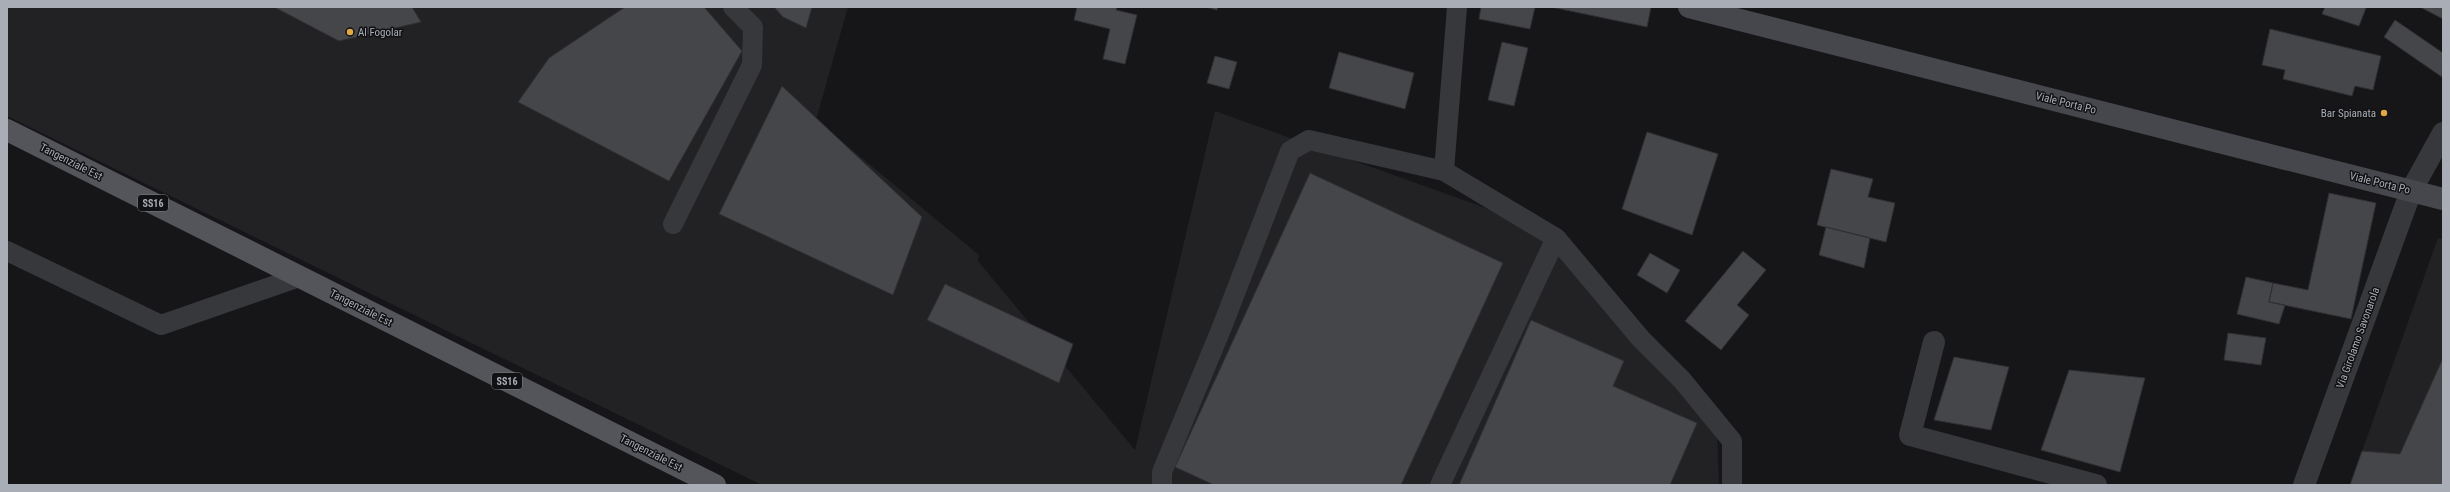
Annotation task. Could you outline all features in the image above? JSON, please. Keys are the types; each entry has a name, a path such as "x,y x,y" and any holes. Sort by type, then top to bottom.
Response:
{"main road":[{"name":"Viale Porta Po","path":"1689,7 2443,199"},
{"name":"Tangenziale Est","path":"7,130 715,485"}],"street":[{"name":"Via Girolamo Savonarola","path":"2304,485 2411,191 2443,133"},
{"path":"1934,342 1910,435 2096,485"}],"lane":[{"path":"672,224 752,66 753,27 733,7"},
{"path":"1444,171 1456,7"},
{"path":"1162,485 1162,472 1222,327 1290,150 1309,140 1444,171 1556,238 1641,339 1682,380 1732,441 1732,485"},
{"path":"1440,485 1556,238"},
{"path":"7,251 161,325 299,277"}],"shaded area":[{"path":"7,7 848,7 816,120 979,255 978,261 1135,450 1215,111 1525,222 1716,405 1719,485 762,485 7,116"},
{"path":"2438,238 2443,239 2443,485 2350,485"}],"building":[{"name":"Al Fogolar","path":"274,7 412,7 421,22 339,41"},
{"path":"625,7 704,7 742,51 669,181 518,102 549,58"},
{"path":"774,7 812,7 806,28 783,17"},
{"path":"1077,7 1117,7 1116,10 1137,15 1125,64 1103,59 1110,29 1074,20"},
{"path":"1206,7 1218,7 1217,10"},
{"path":"1481,7 1535,7 1530,29 1479,19"},
{"path":"1551,7 1651,7 1647,27"},
{"path":"2325,7 2366,8 2359,26 2322,14"},
{"path":"2420,7 2443,7 2443,19"},
{"path":"2395,20 2443,53 2442,77 2384,37"},
{"path":"2270,29 2381,56 2373,90 2355,86 2352,96 2283,79 2285,70 2262,65"},
{"path":"1502,42 1528,48 1514,106 1488,100"},
{"path":"1339,52 1414,73 1405,109 1329,88"},
{"path":"1215,56 1237,62 1229,89 1207,83"},
{"path":"782,86 922,217 893,295 719,214"},
{"path":"1647,132 1718,154 1692,235 1622,209"},
{"path":"1831,169 1873,179 1868,197 1895,203 1886,242 1817,225"},
{"path":"1310,173 1503,263 1401,485 1214,485 1175,467"},
{"path":"2329,193 2376,203 2351,319 2269,302 2273,283 2308,290"},
{"path":"1826,227 1870,238 1864,268 1819,255"},
{"path":"1743,251 1766,270 1737,305 1749,315 1721,350 1685,321"},
{"path":"1650,253 1680,270 1667,293 1637,275"},
{"path":"2246,277 2273,283 2269,302 2285,305 2279,324 2237,314"},
{"path":"945,284 1073,344 1059,383 927,320"},
{"path":"1531,320 1624,361 1613,386 1697,423 1670,485 1459,485"},
{"path":"2228,333 2266,338 2261,365 2224,360"},
{"path":"1954,357 2009,367 1991,430 1934,420"},
{"path":"2443,358 2443,485 2350,485 2362,451 2400,454"},
{"path":"2069,370 2145,378 2120,472 2041,450"}],"place":[{"name":"Al Fogolar","path":"350,32"},
{"name":"Bar Spianata","path":"2384,113"}]}
